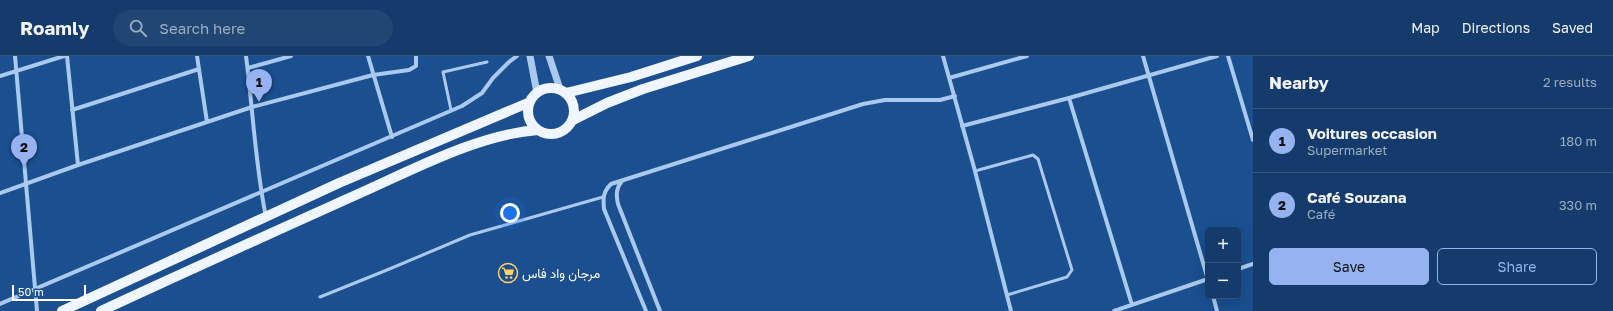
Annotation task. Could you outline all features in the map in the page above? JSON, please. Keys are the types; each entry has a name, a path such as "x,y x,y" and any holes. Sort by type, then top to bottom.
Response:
{"main road":[{"path":"538,130 530,120 528,114 530,102 537,93 548,88 563,91 631,77 697,56"},
{"path":"573,120 612,101 643,89 749,56"},
{"path":"101,311 266,235 451,154 498,137 517,133 538,130 549,134 561,132 570,125 573,120 574,108 570,97 563,91"},
{"path":"62,311 339,183 530,102"}],"street":[{"path":"14,56 37,311"},
{"path":"0,76 65,56 78,164"},
{"path":"197,56 207,122"},
{"path":"246,56 252,107 255,152 266,217"},
{"path":"248,68 291,56"},
{"path":"368,56 372,75 392,137"},
{"path":"0,193 78,164 252,107 372,75 410,70 416,66 416,56"},
{"path":"0,304 392,137 451,110 477,97 501,70 517,56"},
{"path":"530,56 537,93"},
{"path":"549,56 563,91"},
{"path":"943,56 955,96 1011,311"},
{"path":"949,78 1027,56"},
{"path":"1142,56 1205,269"},
{"path":"962,126 1069,98 1217,56"},
{"path":"1228,56 1253,140"},
{"path":"72,110 198,69"},
{"path":"646,311 604,209 605,192 611,184 863,104 898,100 940,100 955,96"},
{"path":"1069,98 1132,305"},
{"path":"622,180 617,191 618,204 660,311"},
{"path":"1241,268 1253,264"},
{"path":"1114,311 1205,280"},
{"path":"1214,299 1217,311"}],"lane":[{"path":"451,110 442,72 487,62"},
{"path":"975,171 1033,156 1038,159 1072,270 1067,277 1007,295"},
{"path":"320,296 470,235 604,196"}],"place":[{"name":"Voitures occasion","path":"259,102"},
{"name":"Café Souzana","path":"24,167"},
{"name":"مرجان واد فاس","path":"508,273"}]}
